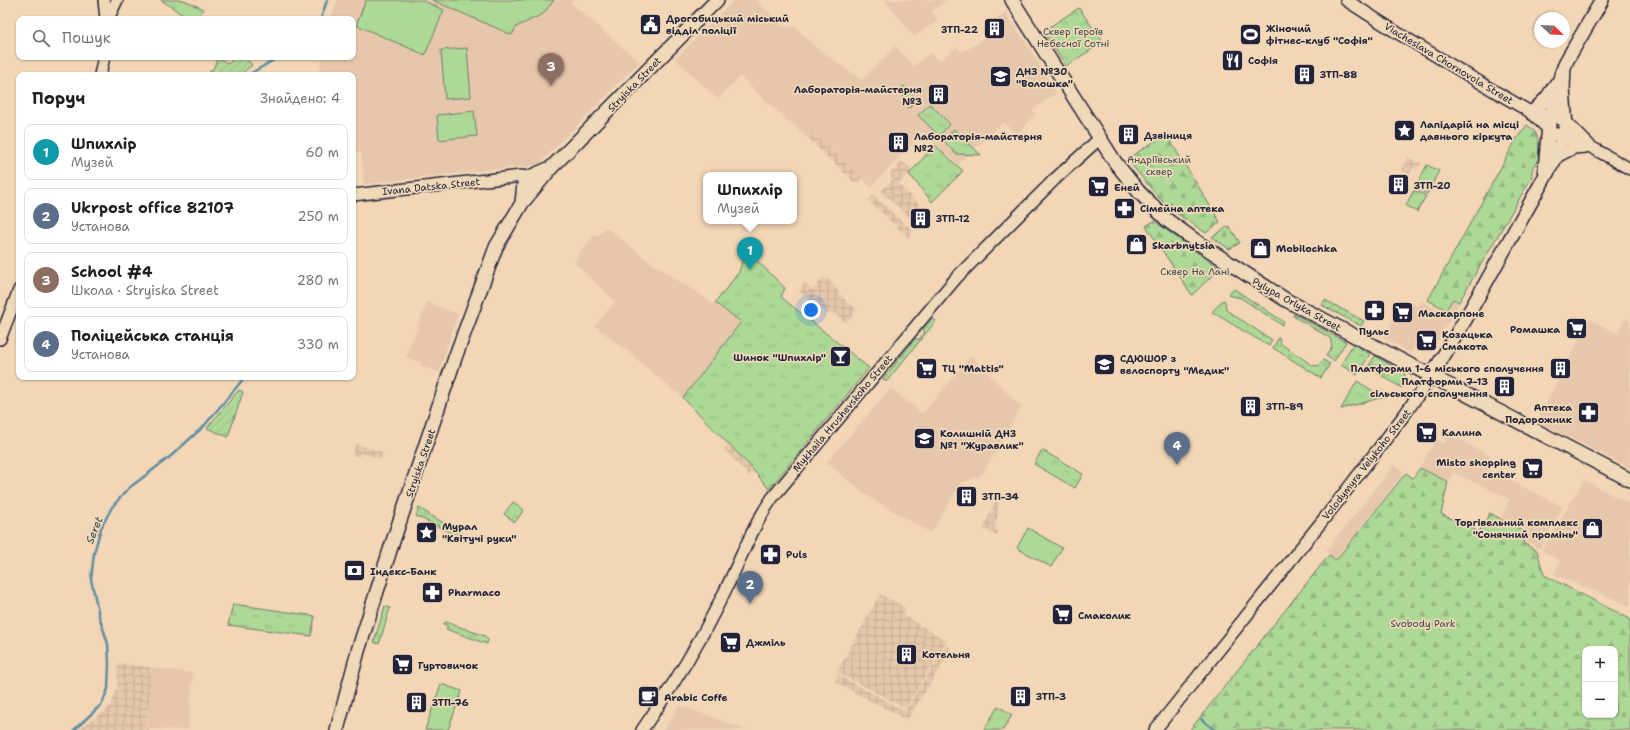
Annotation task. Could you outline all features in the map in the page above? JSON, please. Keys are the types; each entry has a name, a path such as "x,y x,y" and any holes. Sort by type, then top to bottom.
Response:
{"main road":[{"name":"Stryiska Street","path":"337,730 356,658 375,596 456,356 496,247 522,202 529,183 551,168 717,0"},
{"name":"Pylypa Orlyka Street","path":"1012,0 1099,139 1148,202 1167,220 1200,244 1286,300 1432,375 1630,480"},
{"path":"1532,112 1547,98 1602,0"},
{"path":"1545,176 1559,125 1564,89 1563,71"},
{"name":"Volodymyra Velykoho Street","path":"1432,375 1475,302 1556,156 1559,125"}],"street":[{"path":"104,0 107,16"},
{"path":"109,16 117,0"},
{"name":"Viacheslava Chornovola Street","path":"1346,0 1396,32 1532,112"},
{"path":"102,72 104,60"},
{"path":"1532,112 1559,125 1591,147 1630,169"},
{"path":"1559,125 1591,147"},
{"name":"Mykhaila Hrushevskoho Street","path":"642,730 694,652 722,597 754,528 773,497 957,277 1056,178 1099,139"},
{"path":"1556,156 1574,148 1591,147"},
{"name":"Ivana Datska Street","path":"356,195 522,176 529,183"},
{"path":"0,339 16,298"},
{"name":"Volodymyra Velykoho Street","path":"1155,730 1339,500 1405,414 1432,375"}],"shaded area":[{"path":"337,0 573,0 571,3 639,62 538,165 364,184 361,152 356,153 356,72 320,72 322,60 356,60 356,16 332,16"},
{"path":"734,0 756,0 784,27 795,27 818,49 862,80 895,46 914,66 930,53 939,61 957,47 961,52 967,48 968,50 991,33 989,30 996,25 995,20 1006,12 1057,93 1032,110 1035,115 1026,123 1027,125 1015,135 1004,122 958,164 923,132 871,187 815,134 809,139 740,76 718,99 675,59"},
{"path":"885,0 947,0 932,11 938,20 914,37"},
{"path":"814,134 862,178 856,184 809,139"},
{"path":"1408,157 1421,164 1417,170 1413,168 1410,174 1401,170"},
{"path":"902,161 912,170 898,184 923,208 912,220 881,191 893,179 889,175"},
{"path":"873,195 913,231 908,237 868,200"},
{"path":"606,227 646,259 741,322 683,398 595,326 615,301 575,263 577,256 594,235 600,234"},
{"path":"824,277 827,280 828,279 845,300 857,310 846,323 834,313 826,314 799,291 805,283 813,290"},
{"path":"1403,300 1418,307 1421,301 1445,314 1453,300 1459,303 1431,352 1416,344 1411,353 1384,338"},
{"path":"427,302 458,314 439,372 421,366 422,363 406,357"},
{"path":"1590,319 1617,334 1625,319 1630,321 1630,468 1537,421"},
{"name":"Колишній ДНЗ №1 \"Журавлик\"","path":"971,356 1021,407 982,475 961,483 931,533 871,498 826,463 891,388 922,414"},
{"path":"1450,434 1493,458 1488,469 1563,507 1540,549 1526,541 1530,532 1501,517 1510,499 1453,472 1448,482 1420,468 1436,439 1444,443"},
{"path":"356,444 384,453 381,459 361,453 359,457 352,455"},
{"path":"728,445 754,472 749,476 724,449"},
{"path":"1394,465 1404,473 1335,559 1326,551"},
{"name":"Торгівельний комплекс \"Сонячний промінь\"","path":"1584,480 1630,504 1630,606 1554,574 1561,561 1542,551"},
{"path":"995,502 999,503 997,512 999,513 994,525 996,526 995,530 998,531 997,535 983,529"},
{"path":"880,594 906,608 903,615 947,641 905,708 837,672"},
{"path":"946,645 952,649 907,720 835,682 838,675 905,711"},
{"path":"118,663 154,668 145,728 155,730 80,730 84,725 107,710 111,704 117,688"},
{"path":"154,668 193,673 188,730 145,729"},
{"path":"679,706 682,706 746,730 664,730"}],"green space":[{"path":"161,0 184,0 203,9 200,16 185,16"},
{"path":"366,0 422,0 444,10 425,55 356,25"},
{"path":"432,0 554,0 543,14 516,27 512,35"},
{"name":"Сквер Героїв Небесної Сотні","path":"1079,8 1103,42 1066,66 1043,31"},
{"path":"467,48 471,97 445,99 441,50"},
{"path":"217,60 222,60 228,64 233,60 248,60 252,65 244,72 210,72 213,69"},
{"path":"904,86 917,100 909,108 902,100 905,98 898,91"},
{"path":"930,104 950,124 939,136 918,115"},
{"path":"474,111 477,136 439,140 437,115"},
{"path":"1527,125 1535,132 1539,146 1538,161 1533,168 1532,177 1459,302 1453,299 1446,310 1428,300 1517,138"},
{"path":"954,129 981,155 956,154 943,140"},
{"name":"Андріївський сквер","path":"1166,134 1220,222 1206,233 1175,212 1159,198 1127,159"},
{"path":"935,145 963,171 932,202 909,174"},
{"path":"1427,165 1439,171 1427,194 1415,188"},
{"path":"1414,190 1426,196 1417,212 1406,205"},
{"name":"Сквер На Лані","path":"1154,221 1216,266 1217,271 1192,295 1146,226"},
{"path":"1229,226 1240,243 1229,249 1212,237"},
{"path":"749,253 785,288 781,297 869,368 769,489 749,465 683,398 741,322 715,303 739,272 742,262"},
{"path":"1234,289 1284,322 1282,325 1241,298 1228,295"},
{"path":"1223,300 1225,301 1226,310 1272,340 1269,346 1212,312"},
{"path":"1325,300 1364,321 1361,326 1322,305"},
{"path":"1294,314 1346,342 1334,361 1326,356 1332,346 1330,338 1293,316"},
{"path":"933,318 936,321 886,382 883,379 916,338 918,340 925,332 923,330"},
{"path":"1279,337 1281,344 1312,365 1318,366 1323,360 1330,364 1321,378 1273,348"},
{"path":"1353,344 1370,354 1357,375 1341,365"},
{"path":"1375,356 1404,373 1406,380 1402,388 1368,367"},
{"path":"1357,381 1383,397 1341,409"},
{"path":"239,390 243,392 228,437 207,428"},
{"path":"1042,450 1083,474 1075,488 1034,464"},
{"name":"Svobody Park","path":"1420,468 1448,482 1441,514 1479,532 1490,513 1526,533 1523,543 1537,551 1544,575 1630,619 1630,730 1190,730 1329,555 1336,560 1406,473 1413,478"},
{"path":"513,502 524,510 515,522 504,514"},
{"path":"419,508 460,533 458,536 416,516"},
{"path":"1028,528 1062,548 1051,567 1017,548"},
{"path":"233,604 315,616 311,636 228,625"},
{"path":"385,606 390,608 379,644 374,642"},
{"path":"446,622 485,636 488,640 487,644 446,629 448,626 443,624"},
{"path":"441,684 462,691 448,730 425,730"},
{"path":"998,706 1012,715 1003,730 984,730"}],"waterway":[{"name":"Seret","path":"322,16 327,0"},
{"name":"Seret","path":"253,72 274,60"},
{"name":"Seret","path":"74,730 102,704 108,689 108,644 99,616 91,579 94,553 101,528 112,507 129,488 171,456 204,426 242,380"},
{"path":"1201,719 1215,730"}],"place":[{"name":"Дрогобицький міський відділ поліції","path":"650,24"},
{"name":"ЗТП-22","path":"994,29"},
{"name":"Жіночий фітнес-клуб \"Софія\"","path":"1250,34"},
{"name":"Софія","path":"1232,60"},
{"name":"ЗТП-88","path":"1305,74"},
{"name":"ДНЗ №30 \"Волошка\"","path":"1000,77"},
{"name":"School #4","path":"551,86"},
{"name":"Лабораторія-майстерня №3","path":"938,95"},
{"name":"Лапідарій на місці давнього кіркута","path":"1404,130"},
{"name":"Дзвіниця","path":"1129,135"},
{"name":"Лабораторія-майстерня №2","path":"899,142"},
{"name":"ЗТП-20","path":"1399,185"},
{"name":"Еней","path":"1098,187"},
{"name":"Сімейна аптека","path":"1124,208"},
{"name":"ЗТП-12","path":"920,218"},
{"name":"Skarbnytsia","path":"1137,245"},
{"name":"Mobilochka","path":"1260,248"},
{"name":"Шпихлір","path":"750,270"},
{"name":"Пульс","path":"1374,311"},
{"name":"Маскарпоне","path":"1403,313"},
{"name":"Ромашка","path":"1576,329"},
{"name":"Козацька Смакота","path":"1427,340"},
{"name":"Шинок \"Шпихлір\"","path":"841,357"},
{"name":"СДЮШОР з велоспорту \"Медик\"","path":"1105,364"},
{"name":"ТЦ \"Mattis\"","path":"927,368"},
{"name":"Платформи 1-6 міського сполучення","path":"1560,368"},
{"name":"Платформи 7-13 сільського сполучення","path":"1504,387"},
{"name":"ЗТП-89","path":"1251,406"},
{"name":"Аптека Подорожник","path":"1588,413"},
{"name":"Калина","path":"1426,432"},
{"name":"Колишній ДНЗ №1 \"Журавлик\"","path":"925,439"},
{"name":"Поліцейська станція","path":"1177,465"},
{"name":"Misto shopping center","path":"1532,468"},
{"name":"ЗТП-34","path":"966,496"},
{"name":"Торгівельний комплекс \"Сонячний промінь\"","path":"1593,528"},
{"name":"Мурал \"Квітучі руки\"","path":"426,532"},
{"name":"Puls","path":"771,554"},
{"name":"Індекс-Банк","path":"355,571"},
{"name":"Pharmaco","path":"432,592"},
{"name":"Ukrpost office 82107","path":"750,604"},
{"name":"Смаколик","path":"1063,615"},
{"name":"Джміль","path":"731,642"},
{"name":"Котельня","path":"907,654"},
{"name":"Гуртовичок","path":"403,665"},
{"name":"ЗТП-3","path":"1021,696"},
{"name":"Arabic Coffe","path":"648,697"},
{"name":"ЗТП-76","path":"417,702"}]}
